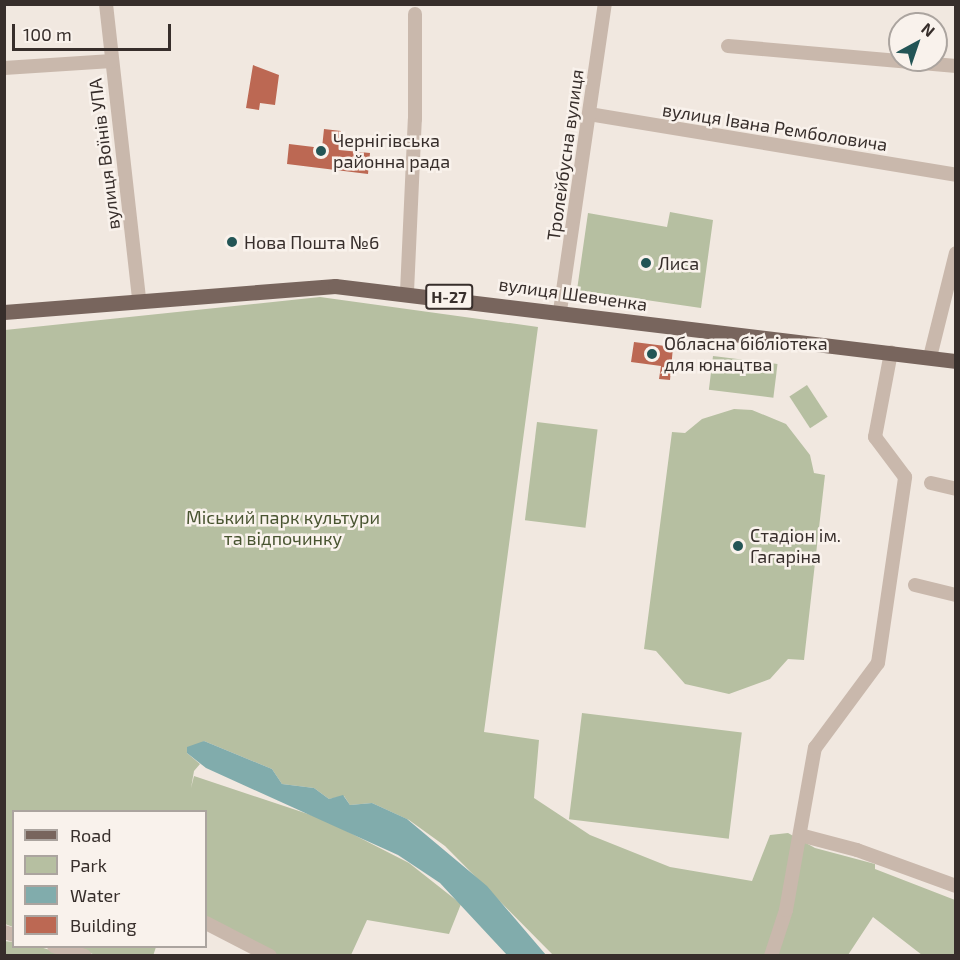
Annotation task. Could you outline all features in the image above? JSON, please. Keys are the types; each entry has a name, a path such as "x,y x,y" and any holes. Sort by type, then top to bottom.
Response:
{"main road":[{"name":"вулиця Шевченка","path":"4,312 139,299 335,286 407,292 956,361"}],"street":[{"name":"вулиця Воїнів УПА","path":"106,4 139,299"},
{"name":"Тролейбусна вулиця","path":"560,311 605,4"},
{"path":"407,292 416,119 415,14"},
{"path":"728,46 956,66"},
{"path":"4,68 112,61"},
{"name":"вулиця Івана Ремболовича","path":"590,114 956,175"},
{"path":"930,357 956,253"},
{"path":"771,956 786,910 815,748 878,663 905,477 875,437 891,352"},
{"path":"931,483 956,489"},
{"path":"915,585 956,595"},
{"path":"800,835 892,861 956,886"},
{"path":"207,924 270,956"},
{"path":"60,948 84,956"}],"green space":[{"path":"670,212 713,220 701,308 577,290 588,213 667,227"},
{"name":"Міський парк культури та відпочинку","path":"320,297 538,327 484,732 539,740 534,798 590,835 670,867 752,881 770,835 788,833 815,848 875,864 875,869 955,900 956,955 922,955 873,917 848,955 553,955 445,846 409,820 372,803 350,805 344,796 329,799 314,788 282,784 272,769 204,741 187,753 200,764 194,771 191,788 194,776 323,819 409,863 461,904 449,934 367,920 351,955 270,955 207,924 207,810 12,810 12,927 5,924 5,330"},
{"path":"713,356 778,364 773,398 709,390"},
{"path":"807,385 828,417 810,428 789,396"},
{"name":"Стадіон ім. Гагаріна","path":"734,409 752,410 786,424 810,455 814,473 825,475 804,660 788,659 770,679 729,694 685,684 656,651 644,649 672,432 685,433 702,419"},
{"path":"537,422 598,429 585,528 525,520"},
{"path":"582,713 742,733 729,839 569,819"},
{"path":"4,941 12,942 12,948 43,948 67,955 5,955"},
{"path":"73,948 156,948 153,956 96,955"}],"water":[{"path":"204,741 272,769 282,784 314,788 329,799 343,795 350,805 372,803 407,819 487,886 546,955 507,955 440,883 398,855 206,768 187,753 187,747"}],"building":[{"path":"253,65 279,75 275,105 260,103 259,110 246,108"},
{"name":"Чернігівська районна рада","path":"324,129 341,131 339,150 370,153 368,174 287,164 289,144 322,148"},
{"name":"Обласна бібліотека для юнацтва","path":"634,342 673,347 670,380 659,379 661,366 631,362"}],"place":[{"name":"Чернігівська районна рада","path":"321,151"},
{"name":"Нова Пошта №6","path":"232,242"},
{"name":"Лиса","path":"646,263"},
{"name":"Обласна бібліотека для юнацтва","path":"652,354"},
{"name":"Стадіон ім. Гагаріна","path":"738,546"}]}
